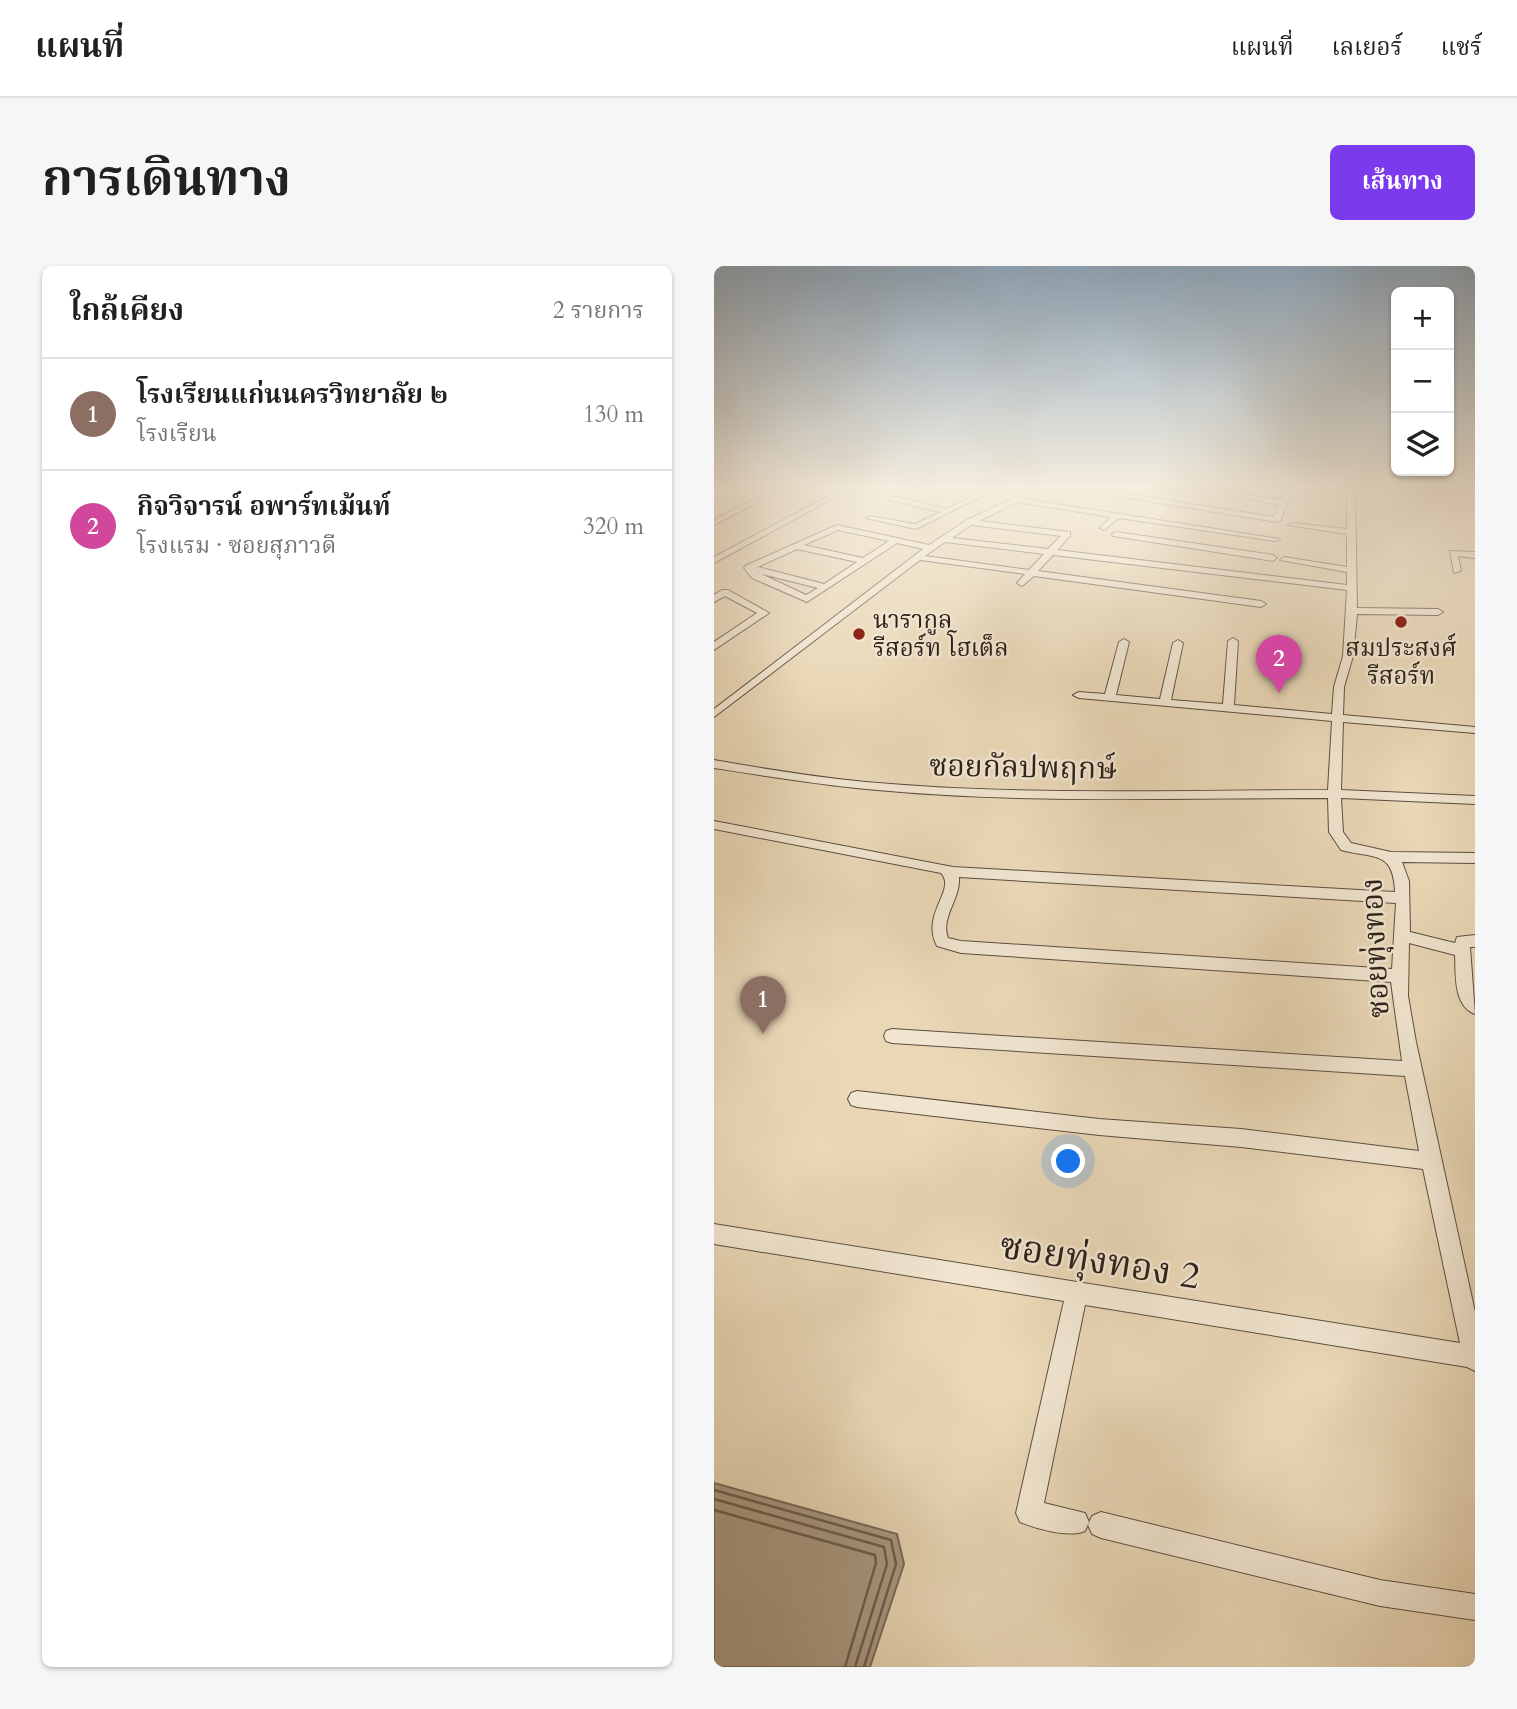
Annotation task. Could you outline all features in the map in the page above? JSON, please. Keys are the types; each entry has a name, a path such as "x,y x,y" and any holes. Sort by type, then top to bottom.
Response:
{"street":[{"path":"748,568 782,552"},
{"path":"824,552 863,561"},
{"path":"748,568 755,576 807,599 877,552"},
{"path":"714,714 923,552"},
{"path":"966,576 989,552"},
{"path":"1022,583 1050,552"},
{"path":"1053,552 1352,588"},
{"path":"1179,566 1189,552"},
{"path":"1241,552 1273,558"},
{"name":"ซอยทุ่งทอง","path":"1351,552 1352,611 1348,656 1339,687 1334,794 1336,832 1342,843 1353,849 1391,857 1401,870 1403,898 1398,976 1412,1069 1475,1358"},
{"path":"1457,571 1453,553 1475,555"},
{"path":"916,557 1261,604"},
{"path":"1093,581 1109,560"},
{"path":"1284,560 1351,570"},
{"path":"1152,589 1164,567"},
{"path":"748,568 827,587"},
{"path":"714,599 725,592 764,613 714,647"},
{"path":"1352,611 1438,612"},
{"path":"1228,707 1233,641"},
{"path":"1110,698 1124,642"},
{"path":"1165,702 1178,643"},
{"path":"1079,695 1475,730"},
{"name":"ซอยกัลปพฤกษ์","path":"714,764 834,785 911,791 1068,797 1334,794 1475,800"},
{"path":"714,825 951,872 1403,898"},
{"path":"1391,857 1475,858"},
{"path":"951,872 953,887 936,925 937,934 942,942 961,947 1398,976"},
{"path":"1401,935 1469,957 1465,992 1475,1007"},
{"path":"892,1037 1412,1069"},
{"path":"857,1099 1431,1161"},
{"name":"ซอยทุ่งทอง 2","path":"714,1234 1475,1358"},
{"path":"1077,1292 1029,1513 1089,1523 1380,1593 1475,1607"}],"water":[{"path":"714,1483 897,1534 904,1564 870,1667 714,1667"}],"place":[{"name":"สมประสงศ์ รีสอร์ท","path":"1401,622"},
{"name":"นารากูล รีสอร์ท โฮเต็ล","path":"859,634"},
{"name":"กิจวิจารน์ อพาร์ทเม้นท์","path":"1279,693"},
{"name":"โรงเรียนแก่นนครวิทยาลัย ๒","path":"763,1034"}]}
